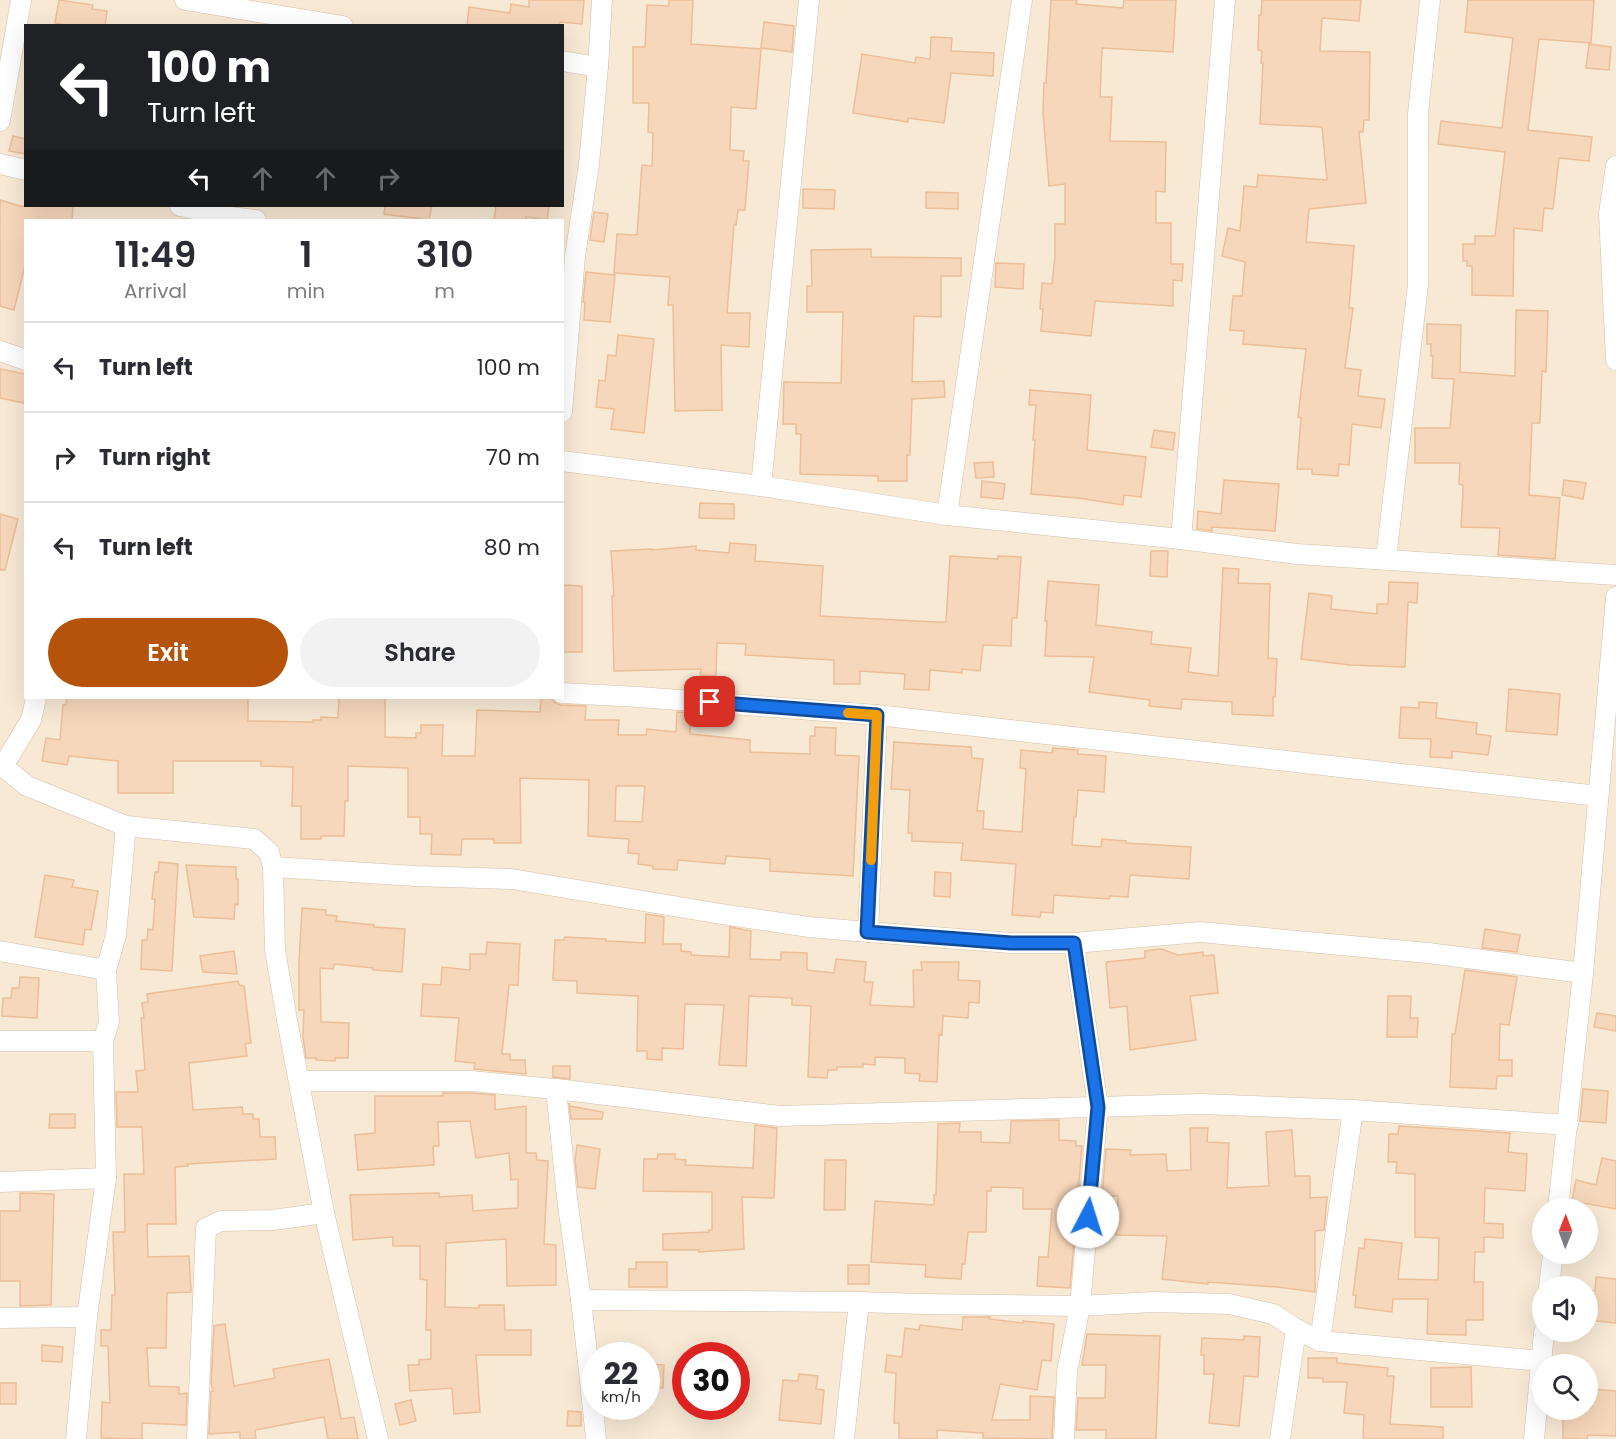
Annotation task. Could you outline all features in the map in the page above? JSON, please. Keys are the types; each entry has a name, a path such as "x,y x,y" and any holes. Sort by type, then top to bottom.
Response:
{"street":[{"path":"0,121 21,0"},
{"path":"185,0 331,24"},
{"path":"564,367 569,255 590,164 602,0"},
{"path":"761,486 809,0"},
{"path":"947,515 1022,0"},
{"path":"1181,539 1225,0"},
{"path":"1386,559 1418,285 1418,114 1430,0"},
{"path":"564,61 598,67"},
{"path":"0,164 24,170"},
{"path":"1616,166 1612,214 1616,360"},
{"path":"185,207 248,219"},
{"path":"0,351 24,359"},
{"path":"564,461 761,486 947,515 1181,539 1297,554 1616,575"},
{"path":"1559,1198 1583,973 1615,605"},
{"path":"564,693 877,715 1598,795"},
{"path":"36,699 31,720 2,765 27,786 126,826 254,839 269,852 273,867 275,950 299,1081 324,1213 378,1439"},
{"path":"867,932 877,715"},
{"path":"76,1439 87,1317 106,1178 103,1041 109,1022 106,970 116,935 126,826"},
{"path":"273,867 415,876 512,879 715,913 809,927 867,932 1011,943 1074,943 1200,932 1428,953 1583,973"},
{"path":"1064,1439 1067,1372 1080,1306 1098,1107 1074,943"},
{"path":"0,951 106,970"},
{"path":"0,1041 103,1041"},
{"path":"299,1081 471,1081 780,1116 1201,1104 1353,1110 1568,1125"},
{"path":"556,1089 596,1439"},
{"path":"1320,1341 1353,1110"},
{"path":"0,1182 106,1178"},
{"path":"197,1439 206,1228 221,1221 273,1220 324,1213"},
{"path":"581,1300 1080,1306 1153,1302 1229,1304 1274,1314 1320,1341 1532,1360"},
{"path":"844,1439 859,1302"},
{"path":"0,1318 87,1317"},
{"path":"1280,1439 1296,1329"},
{"path":"1534,1439 1535,1420"}],"shaded area":[{"path":"0,0 1616,0 1616,1439 0,1439"}],"building":[{"path":"59,0 93,5 92,9 107,11 105,24 55,23"},
{"path":"529,0 584,0 582,24 560,22 560,24 467,24 469,7 510,13 511,4 529,7"},
{"path":"669,0 693,0 691,44 761,49 756,109 731,107 730,150 744,151 743,161 749,161 745,210 738,210 736,225 734,225 727,313 750,313 749,347 721,345 722,410 675,411 673,305 668,305 670,277 614,273 617,234 637,235 642,165 652,166 653,133 648,132 649,103 633,103 633,47 645,47 647,5 669,6"},
{"path":"1051,0 1077,0 1076,4 1123,8 1124,0 1176,0 1173,52 1102,48 1100,97 1112,97 1110,141 1166,142 1165,192 1156,191 1156,223 1171,223 1171,264 1183,264 1182,281 1173,280 1173,306 1095,301 1091,336 1041,331 1042,283 1052,284 1055,224 1065,224 1065,184 1049,186 1043,113"},
{"path":"1262,0 1361,0 1359,21 1322,18 1320,51 1370,52 1369,120 1364,120 1363,132 1359,132 1366,203 1309,209 1306,242 1354,246 1349,308 1353,308 1345,368 1361,370 1358,396 1385,399 1381,428 1352,424 1349,465 1339,464 1338,476 1312,474 1312,469 1297,469 1301,418 1298,417 1306,349 1243,344 1244,331 1230,330 1233,296 1242,296 1245,262 1222,256 1228,228 1240,231 1244,186 1257,187 1258,175 1327,180 1322,127 1260,124 1263,63 1261,63 1262,51 1258,50"},
{"path":"1468,0 1594,0 1591,43 1539,39 1528,130 1592,137 1589,161 1559,158 1553,209 1544,208 1542,231 1514,228 1513,296 1472,295 1472,266 1467,266 1467,261 1463,261 1463,244 1475,244 1475,236 1495,236 1505,152 1438,144 1441,121 1502,128 1513,38 1465,32"},
{"path":"764,22 794,26 792,52 761,48"},
{"path":"931,37 952,38 951,51 994,53 993,76 951,73 944,123 908,118 908,122 853,113 862,54 915,63 916,57 930,59"},
{"path":"1589,44 1611,47 1609,70 1586,68"},
{"path":"13,136 24,139 24,154 9,151"},
{"path":"803,189 835,190 834,209 803,208"},
{"path":"926,192 958,193 958,209 926,208"},
{"path":"0,200 24,207 73,207 72,219 24,219 24,269 14,310 0,306"},
{"path":"385,207 432,207 429,219 384,214"},
{"path":"496,207 549,207 547,219 526,217 525,219 494,219"},
{"path":"594,212 608,214 604,242 590,240"},
{"path":"871,249 871,257 961,258 961,276 941,276 941,317 914,316 912,382 944,381 945,397 912,399 907,481 878,481 878,476 800,474 801,434 796,434 796,424 783,424 784,382 841,383 843,312 807,312 807,286 812,286 811,250"},
{"path":"996,263 1024,264 1023,289 995,287"},
{"path":"586,272 615,275 610,322 584,320"},
{"path":"1516,310 1548,311 1546,372 1542,371 1540,423 1532,423 1529,495 1560,498 1555,559 1498,555 1500,528 1461,527 1463,485 1459,484 1460,463 1415,463 1415,428 1450,428 1454,379 1432,378 1433,356 1431,356 1431,344 1427,344 1427,324 1461,325 1460,372 1515,376"},
{"path":"618,335 654,339 644,433 611,429 614,409 596,407 599,380 605,381 608,355 616,356"},
{"path":"0,369 24,374 24,403 0,398"},
{"path":"1030,390 1091,395 1087,450 1146,457 1141,497 1124,495 1123,505 1031,494 1036,405 1029,405"},
{"path":"1154,430 1175,433 1173,450 1151,447"},
{"path":"993,462 994,477 976,478 974,463"},
{"path":"1224,480 1279,484 1275,531 1212,527 1212,531 1197,529 1198,511 1221,514"},
{"path":"1564,480 1586,483 1583,499 1562,495"},
{"path":"982,481 1005,484 1003,499 981,497"},
{"path":"700,503 734,504 734,519 699,518"},
{"path":"0,514 18,519 5,570 0,570"},
{"path":"730,543 756,545 755,561 823,566 820,616 936,622 946,622 950,556 998,559 998,556 1021,557 1017,618 1012,618 1011,646 983,645 980,671 962,669 962,673 930,670 929,690 904,689 905,674 860,671 860,684 834,684 834,660 745,655 746,644 717,643 716,676 700,675 701,669 614,671 612,596 614,596 611,551 696,546 696,550 729,553"},
{"path":"1151,551 1168,551 1167,577 1150,576"},
{"path":"1223,568 1239,569 1238,583 1270,584 1268,658 1277,659 1273,716 1232,714 1232,702 1182,699 1181,709 1149,706 1150,700 1089,692 1094,657 1045,656 1048,581 1099,585 1096,625 1152,632 1151,644 1191,648 1188,672 1218,676"},
{"path":"1389,582 1418,583 1417,603 1408,602 1405,667 1350,665 1301,659 1309,593 1332,596 1331,609 1377,614 1377,604 1388,604"},
{"path":"564,585 582,586 582,652 564,652"},
{"path":"1509,689 1560,694 1557,735 1506,731"},
{"path":"67,699 248,699 248,721 313,722 313,720 321,720 321,717 338,718 339,699 385,699 385,737 416,738 416,733 421,733 421,725 443,725 442,756 475,756 477,710 540,712 541,699 552,699 561,705 586,706 585,720 619,720 618,735 646,735 647,729 676,732 677,712 691,713 690,734 750,740 750,752 810,754 810,736 815,736 815,727 836,728 835,755 859,756 853,876 770,871 770,859 726,856 725,864 678,860 677,870 653,869 653,866 638,864 639,854 628,853 629,839 588,836 589,780 520,778 521,843 494,843 494,839 462,839 461,855 431,854 432,834 420,834 420,817 408,817 408,768 348,766 348,801 345,801 344,836 301,839 301,806 292,806 293,767 261,766 261,761 173,761 173,793 118,793 118,761 69,756 67,765 42,761 46,738 60,740 63,705 66,705","holes":["616,786 645,786 642,822 615,821"]},
{"path":"1419,702 1437,703 1436,718 1477,723 1476,734 1491,736 1488,755 1452,751 1452,758 1430,757 1431,739 1399,738 1401,707 1419,708"},
{"path":"894,742 971,747 972,758 983,759 977,811 984,811 983,829 1022,832 1026,769 1020,768 1021,750 1052,753 1053,748 1078,750 1078,754 1106,756 1104,792 1078,790 1072,845 1101,847 1102,839 1126,841 1126,843 1191,847 1189,879 1130,875 1128,897 1110,896 1109,899 1054,895 1053,913 1041,912 1040,917 1012,915 1016,864 961,860 963,843 912,841 912,833 908,833 910,790 891,789"},
{"path":"159,862 178,864 172,971 141,969 142,940 147,940 148,929 153,930 155,899 152,899 155,872 158,872"},
{"path":"186,865 236,867 238,905 235,904 234,919 194,917"},
{"path":"935,872 951,873 950,897 934,896"},
{"path":"45,875 74,880 72,887 98,891 91,930 85,929 83,945 35,937"},
{"path":"302,908 326,910 326,915 337,916 336,921 405,929 402,972 334,964 333,969 320,968 321,1022 349,1023 348,1058 335,1058 335,1061 306,1058 303,1037 304,1010 299,1010"},
{"path":"646,914 664,917 663,944 681,944 681,951 691,952 691,955 729,957 730,927 751,931 750,959 781,960 781,952 807,953 807,970 834,973 836,959 866,962 864,982 873,982 870,1005 914,1007 913,970 922,970 921,962 959,962 958,980 980,981 979,1003 969,1002 968,1018 943,1016 942,1035 939,1034 937,1082 919,1081 920,1074 905,1073 905,1058 875,1057 875,1065 837,1067 837,1070 828,1070 827,1078 808,1077 811,1006 792,1005 792,998 749,996 746,1066 719,1065 724,1005 685,1004 683,1049 662,1048 662,1060 647,1059 647,1051 637,1051 638,996 577,993 577,981 553,980 555,940 564,940 565,937 645,943"},
{"path":"1485,929 1520,935 1517,952 1482,948"},
{"path":"487,942 520,944 518,985 509,985 502,1054 510,1054 510,1060 525,1060 526,1074 474,1069 475,1063 455,1061 459,1018 421,1016 423,984 441,985 442,967 470,970 470,954 486,954"},
{"path":"1161,949 1178,955 1203,952 1203,956 1214,955 1218,993 1190,996 1196,1040 1130,1050 1127,1006 1110,1008 1106,962 1145,958 1145,951"},
{"path":"234,951 237,974 203,972 200,956"},
{"path":"1465,970 1517,977 1509,1025 1500,1024 1499,1060 1512,1060 1512,1076 1497,1076 1496,1089 1450,1087 1452,1034 1455,1034"},
{"path":"20,977 39,978 37,1018 2,1016 3,998 11,998 12,988 19,988"},
{"path":"238,981 239,985 244,986 251,1043 245,1044 247,1056 189,1063 193,1110 242,1107 243,1114 253,1114 253,1119 259,1119 260,1137 275,1137 276,1159 187,1164 188,1166 175,1167 176,1224 147,1224 148,1257 189,1256 191,1292 167,1293 166,1348 147,1348 149,1386 179,1387 179,1394 187,1393 186,1425 142,1423 142,1439 101,1438 102,1402 110,1403 108,1346 101,1346 101,1330 111,1330 112,1295 115,1295 113,1232 125,1232 124,1174 144,1174 142,1127 117,1127 116,1092 138,1092 136,1071 145,1070 142,1003 148,1002 147,994"},
{"path":"1388,996 1411,996 1410,1018 1418,1018 1417,1037 1387,1037"},
{"path":"1597,1013 1616,1016 1616,1031 1594,1027"},
{"path":"553,1066 570,1066 570,1079 553,1077"},
{"path":"1583,1089 1608,1091 1606,1123 1580,1121"},
{"path":"443,1093 495,1095 495,1110 526,1106 526,1153 536,1153 537,1160 548,1161 544,1244 556,1245 556,1285 507,1286 506,1239 446,1243 445,1307 479,1308 479,1305 504,1305 505,1330 531,1330 531,1355 476,1355 480,1412 454,1414 452,1388 410,1391 408,1365 419,1365 419,1360 431,1359 431,1330 426,1330 427,1280 420,1279 420,1246 393,1246 393,1237 353,1240 350,1195 439,1193 439,1197 472,1195 473,1211 518,1208 518,1179 511,1180 509,1153 476,1158 470,1121 438,1122 439,1146 433,1146 434,1165 358,1170 355,1135 375,1133 375,1096 443,1096"},
{"path":"569,1103 570,1106 603,1112 602,1119 571,1119"},
{"path":"50,1114 75,1114 75,1128 49,1128"},
{"path":"1059,1120 1059,1140 1076,1141 1076,1146 1082,1146 1070,1288 1037,1286 1039,1257 1048,1257 1052,1209 1023,1209 1023,1188 991,1187 991,1191 987,1191 986,1232 968,1232 961,1279 925,1277 926,1265 871,1262 875,1201 934,1205 938,1124 960,1123 959,1132 981,1132 981,1142 1010,1143 1011,1121"},
{"path":"755,1125 777,1128 774,1198 742,1197 744,1249 699,1252 699,1250 663,1250 663,1234 712,1230 712,1192 643,1191 644,1159 657,1159 658,1154 675,1154 675,1159 686,1160 685,1165 753,1168"},
{"path":"1399,1126 1510,1133 1508,1152 1527,1154 1525,1191 1485,1188 1484,1223 1503,1224 1503,1238 1484,1237 1484,1252 1475,1252 1474,1282 1483,1282 1483,1320 1466,1320 1466,1335 1427,1334 1428,1299 1393,1299 1392,1312 1355,1307 1356,1295 1353,1295 1359,1248 1364,1249 1365,1239 1402,1243 1398,1279 1438,1280 1439,1238 1415,1237 1415,1174 1396,1173 1397,1162 1388,1162 1389,1134 1398,1134"},
{"path":"1190,1128 1208,1128 1207,1142 1229,1143 1227,1188 1269,1186 1266,1132 1292,1130 1295,1176 1310,1176 1310,1198 1327,1197 1324,1230 1315,1231 1315,1292 1162,1279 1167,1236 1116,1235 1118,1196 1102,1196 1106,1149 1131,1150 1130,1155 1166,1154 1167,1171 1191,1170"},
{"path":"577,1145 600,1149 595,1189 578,1187 575,1160"},
{"path":"1602,1158 1616,1161 1616,1209 1598,1206 1598,1198 1573,1198 1576,1180 1596,1185"},
{"path":"825,1160 846,1160 845,1210 824,1210"},
{"path":"20,1193 54,1194 51,1305 20,1306 20,1281 0,1281 0,1211 20,1211"},
{"path":"636,1262 667,1262 667,1287 629,1287 629,1269 636,1269"},
{"path":"848,1265 869,1265 869,1284 848,1284"},
{"path":"1598,1277 1616,1279 1616,1323 1598,1321"},
{"path":"963,1317 990,1317 989,1319 1023,1323 1023,1321 1054,1324 1051,1361 1042,1360 1037,1390 1000,1384 992,1420 1030,1420 1030,1396 1054,1397 1052,1439 983,1438 983,1433 937,1430 937,1439 899,1439 899,1423 894,1423 896,1373 885,1372 887,1355 902,1357 905,1328 919,1330 920,1325 962,1330"},
{"path":"225,1324 234,1386 275,1378 273,1369 329,1359 341,1419 354,1417 358,1439 328,1439 324,1417 255,1430 256,1439 240,1439 240,1432 209,1434 211,1392 213,1391 211,1383 214,1326"},
{"path":"1087,1334 1160,1336 1156,1439 1106,1439 1106,1430 1076,1430 1078,1398 1105,1398 1106,1365 1082,1365"},
{"path":"1244,1336 1260,1337 1258,1377 1244,1376 1239,1426 1209,1423 1214,1374 1204,1374 1204,1355 1201,1355 1202,1338 1244,1340"},
{"path":"42,1345 63,1347 62,1362 42,1361"},
{"path":"1308,1358 1337,1358 1337,1363 1388,1368 1387,1376 1394,1376 1390,1424 1443,1427 1443,1439 1363,1439 1364,1415 1344,1413 1347,1382 1323,1382 1323,1378 1308,1378"},
{"path":"660,1365 664,1365 663,1388 660,1388"},
{"path":"1471,1367 1472,1407 1431,1407 1431,1368"},
{"path":"799,1374 818,1376 816,1389 824,1390 821,1424 779,1420 783,1380 798,1381"},
{"path":"0,1383 16,1383 16,1404 0,1404"},
{"path":"1598,1389 1616,1391 1616,1436 1588,1435 1587,1439 1563,1439 1563,1420 1598,1420"},
{"path":"411,1400 416,1421 400,1425 395,1404"},
{"path":"568,1411 581,1412 581,1426 567,1426"}],"slow traffic":[{"path":"848,713 877,715 871,860"}],"route":[{"path":"710,702 877,715 867,932 1011,943 1074,943 1098,1107 1088,1217"}]}
